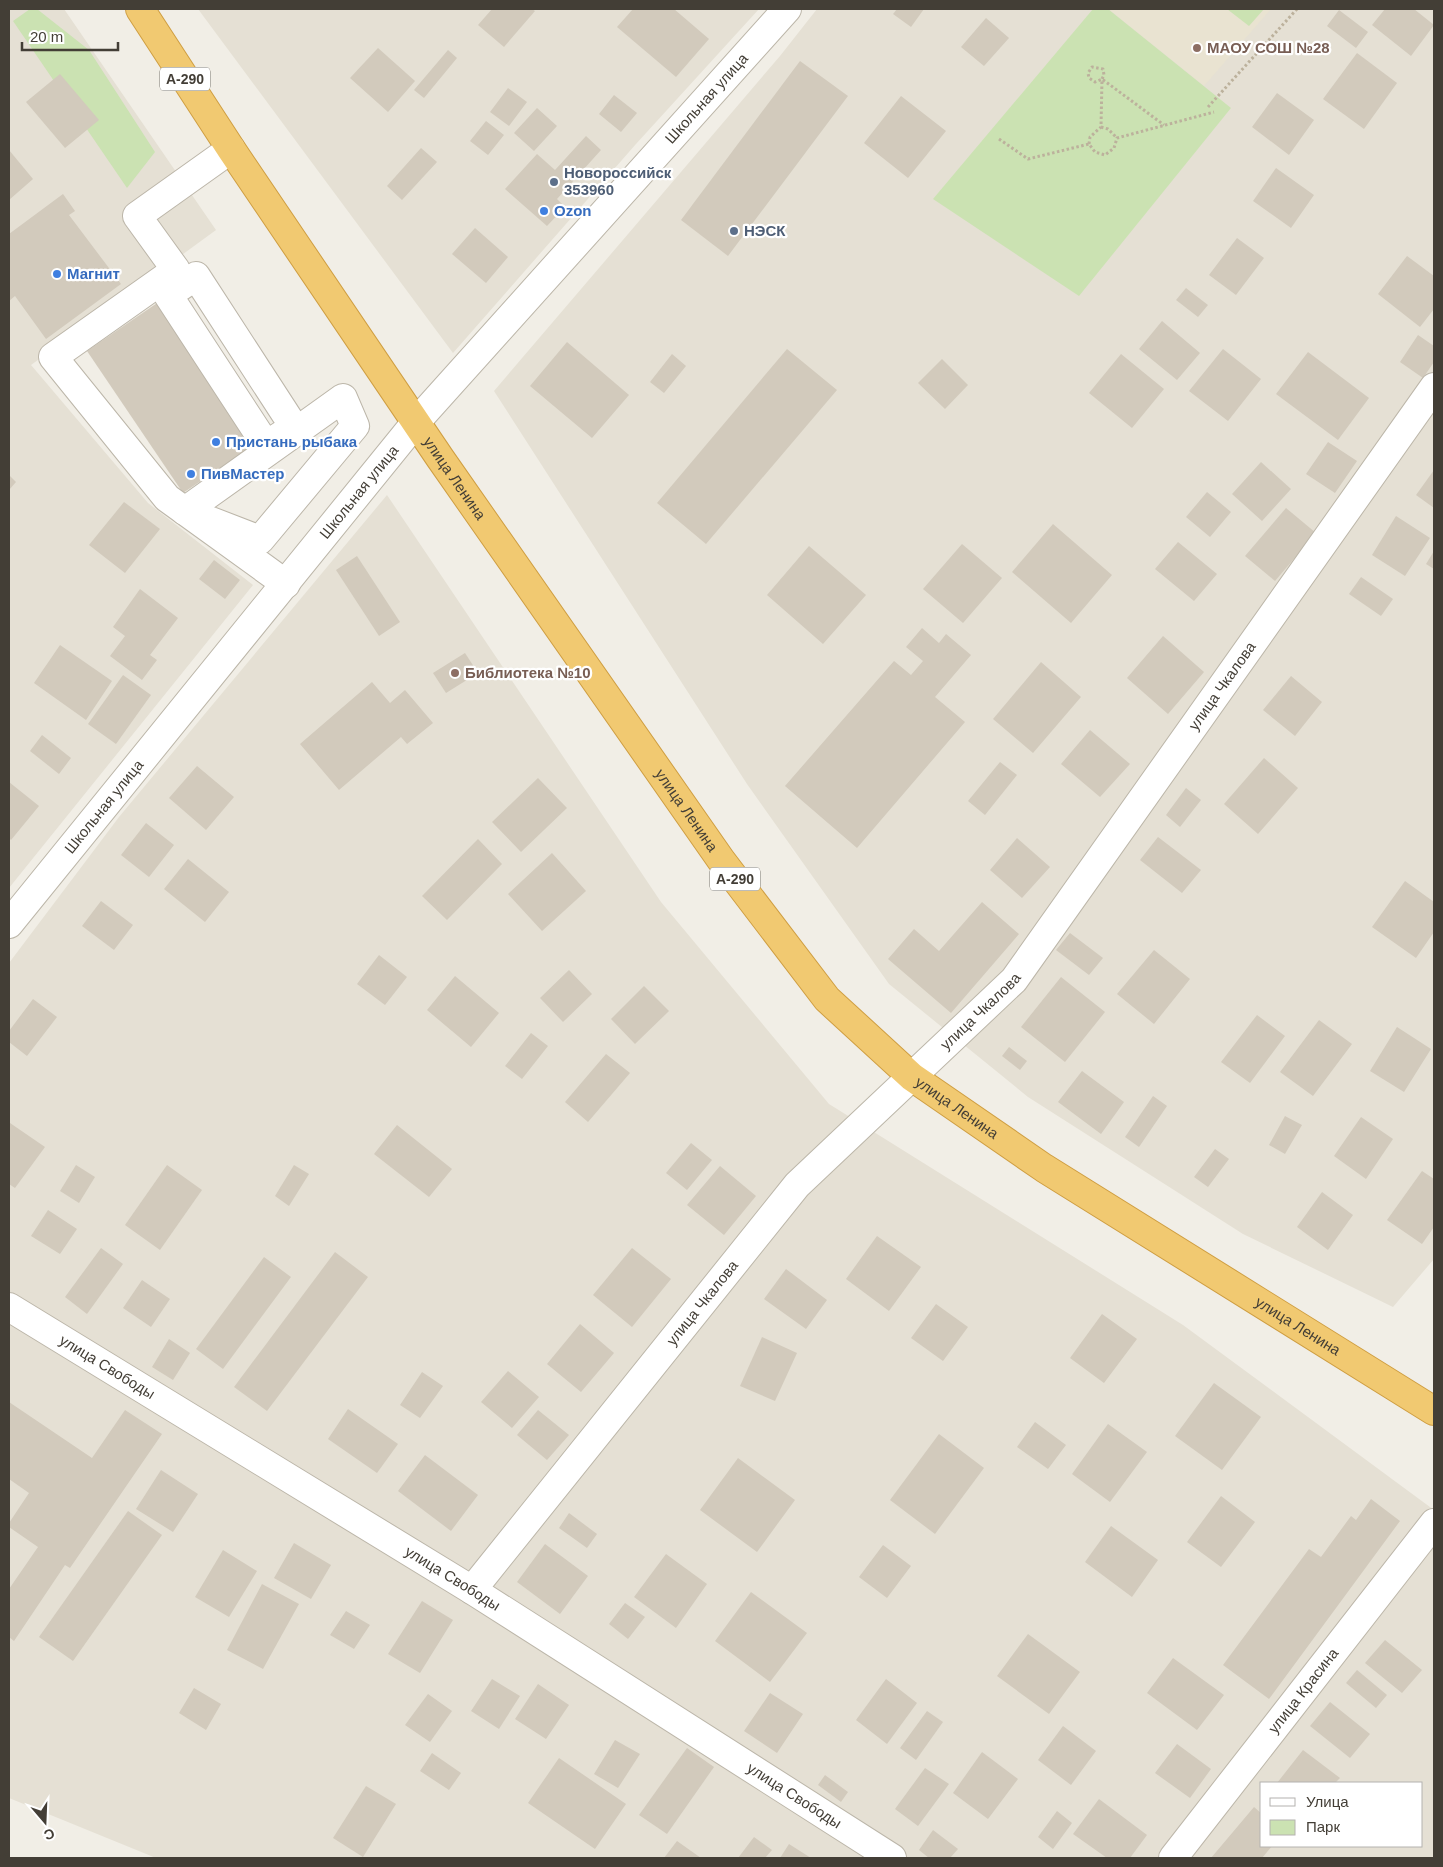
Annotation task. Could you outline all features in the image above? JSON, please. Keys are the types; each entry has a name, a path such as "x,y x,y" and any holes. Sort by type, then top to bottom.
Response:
{"highway":[{"name":"улица Ленина","path":"140,9 231,149 416,422 721,860 827,999 912,1077 1053,1174 1434,1411"}],"street":[{"name":"Школьная улица","path":"9,924 416,422 788,9"},
{"path":"231,149 137,216 176,270 53,358 167,498 286,584"},
{"path":"196,276 294,426 266,445 168,295 196,276"},
{"name":"улица Чкалова","path":"472,1590 797,1185 1014,980 1434,387"},
{"path":"343,398 355,426 260,540 185,511 311,420 343,398"},
{"name":"улица Свободы","path":"9,1307 472,1590 892,1858"},
{"name":"улица Красина","path":"1173,1858 1434,1522"}],"path":[{"path":"1208,107 1297,9"},
{"path":"1102,79 1095,82 1089,78 1088,73 1092,67 1103,69 1104,75 1102,79 1101,127 1090,137 1089,144 1095,152 1105,155 1114,148 1116,138"},
{"path":"1102,79 1164,126"},
{"path":"1116,138 1214,112"},
{"path":"1101,127 1108,130 1116,138"},
{"path":"999,139 1028,158 1089,144"}],"shaded area":[{"path":"9,9 64,9 216,230 31,365 148,503 253,585 9,888"},
{"path":"198,9 759,9 636,144 453,353"},
{"path":"817,9 1434,9 1434,1259 1393,1307 1243,1234 1028,1097 889,984 747,784 494,391 780,56"},
{"name":"МАОУ СОШ №28","path":"1108,9 1271,9 1204,86"},
{"path":"387,495 661,902 829,1104 1183,1325 1434,1510 1434,1858 156,1858 9,1798 9,963 119,817"}],"green space":[{"path":"30,9 37,9 89,50 155,152 127,188 13,21"},
{"path":"1093,9 1108,9 1231,108 1079,296 933,199"},
{"path":"1227,9 1264,9 1249,26"}],"building":[{"path":"492,9 532,9 535,11 504,47 478,25"},
{"path":"633,9 674,9 709,39 676,77 617,27"},
{"path":"897,9 924,9 911,27 893,14"},
{"path":"1385,9 1414,9 1434,25 1411,56 1372,25"},
{"path":"1339,10 1368,32 1356,48 1327,26"},
{"path":"986,18 1009,38 984,66 961,47"},
{"path":"378,48 415,81 388,112 350,78"},
{"path":"448,50 457,58 424,98 414,90"},
{"path":"1357,53 1397,83 1364,129 1323,99"},
{"path":"800,61 848,96 728,256 681,220"},
{"path":"60,74 99,120 65,148 26,102"},
{"path":"508,88 527,102 509,126 490,112"},
{"path":"1277,93 1314,120 1289,155 1252,127"},
{"path":"614,95 637,113 621,132 599,114"},
{"path":"901,96 946,131 908,178 864,143"},
{"path":"537,108 557,126 534,151 514,133"},
{"path":"486,121 504,135 488,155 470,141"},
{"path":"586,136 601,150 557,199 565,207 547,226 505,189 537,154 555,170"},
{"path":"421,148 437,162 402,200 387,186"},
{"path":"9,150 33,179 9,200"},
{"path":"1276,168 1314,195 1291,228 1253,201"},
{"path":"63,194 75,211 69,215 121,284 46,339 15,296 9,301 9,234"},
{"path":"475,228 508,257 486,283 452,254"},
{"path":"1237,238 1264,258 1236,295 1209,275"},
{"path":"1407,256 1434,276 1434,309 1420,327 1378,294"},
{"path":"1186,288 1208,305 1198,317 1176,300"},
{"path":"163,299 260,441 183,493 87,351"},
{"path":"1162,321 1200,353 1177,380 1139,349"},
{"path":"1418,335 1434,346 1434,362 1423,378 1400,362"},
{"path":"567,342 629,395 592,438 530,386"},
{"path":"787,349 837,390 706,544 657,503"},
{"path":"1223,349 1261,379 1228,421 1189,391"},
{"path":"1308,352 1369,398 1338,440 1276,394"},
{"path":"672,354 686,366 664,393 650,382"},
{"path":"1121,354 1164,389 1132,428 1089,393"},
{"path":"942,359 968,385 945,409 918,383"},
{"path":"1328,442 1357,461 1335,493 1306,474"},
{"path":"1261,462 1291,489 1262,521 1232,494"},
{"path":"1434,470 1434,508 1416,495"},
{"path":"9,475 16,482 9,490"},
{"path":"1207,492 1231,512 1210,537 1186,517"},
{"path":"124,502 160,529 125,573 89,545"},
{"path":"1286,508 1316,533 1275,581 1245,556"},
{"path":"1396,516 1430,538 1405,576 1372,555"},
{"path":"1053,524 1112,575 1071,623 1012,572"},
{"path":"1178,542 1217,574 1194,601 1155,569"},
{"path":"962,544 1002,578 963,623 923,589"},
{"path":"809,546 866,595 823,644 767,595"},
{"path":"1434,551 1434,569 1426,564"},
{"path":"357,556 400,622 379,636 336,570"},
{"path":"214,560 240,580 225,599 199,579"},
{"path":"1361,577 1393,599 1381,616 1349,594"},
{"path":"140,589 178,618 150,655 157,660 142,680 110,656 125,636 113,627"},
{"path":"922,628 939,643 946,634 971,655 935,697 965,722 857,848 785,786 894,661 911,675 923,661 906,647"},
{"path":"1163,636 1204,672 1168,714 1127,678"},
{"path":"60,645 112,681 86,720 34,683"},
{"name":"Библиотека №10","path":"465,653 478,673 446,693 433,673"},
{"path":"1041,662 1081,697 1033,753 993,719"},
{"path":"123,675 151,695 116,744 88,724"},
{"path":"1291,676 1322,702 1295,736 1263,710"},
{"path":"372,682 390,703 405,690 433,723 407,744 401,737 339,790 300,744"},
{"path":"1090,730 1130,764 1100,797 1061,764"},
{"path":"42,735 71,758 59,774 30,751"},
{"path":"1264,758 1298,788 1258,834 1224,804"},
{"path":"1000,762 1017,775 985,815 968,801"},
{"path":"197,766 234,797 206,830 169,798"},
{"path":"538,778 567,808 521,852 492,822"},
{"path":"9,782 39,806 11,840 9,838"},
{"path":"1186,788 1201,800 1180,827 1166,815"},
{"path":"146,823 174,845 149,877 121,855"},
{"path":"1158,837 1201,870 1182,893 1140,860"},
{"path":"1017,838 1050,867 1022,898 990,870"},
{"path":"478,839 502,864 447,920 422,896"},
{"path":"552,853 586,891 542,931 508,894"},
{"path":"188,859 229,892 205,922 164,889"},
{"path":"1405,881 1434,902 1434,932 1416,958 1372,927"},
{"path":"101,901 133,925 114,950 82,926"},
{"path":"982,902 1019,934 951,1013 888,959 914,929 939,951"},
{"path":"1070,933 1103,958 1089,975 1056,950"},
{"path":"1154,950 1190,979 1154,1024 1117,994"},
{"path":"379,955 407,977 385,1005 357,984"},
{"path":"569,970 592,994 563,1022 540,998"},
{"path":"455,976 499,1013 471,1047 427,1010"},
{"path":"1061,977 1105,1012 1065,1062 1021,1027"},
{"path":"644,986 669,1011 635,1044 611,1019"},
{"path":"33,999 57,1017 27,1056 9,1042 9,1031"},
{"path":"1257,1015 1285,1036 1250,1083 1221,1062"},
{"path":"1319,1020 1352,1044 1313,1096 1280,1072"},
{"path":"1397,1027 1431,1049 1404,1092 1370,1071"},
{"path":"531,1033 548,1046 522,1079 505,1066"},
{"path":"1009,1047 1027,1061 1020,1070 1002,1056"},
{"path":"606,1054 630,1073 588,1122 565,1102"},
{"path":"1082,1071 1124,1102 1101,1134 1058,1102"},
{"path":"1153,1096 1167,1106 1139,1147 1125,1137"},
{"path":"1285,1116 1302,1125 1285,1154 1269,1145"},
{"path":"1361,1117 1393,1139 1366,1179 1334,1156"},
{"path":"10,1123 45,1147 15,1188 9,1184"},
{"path":"397,1125 452,1169 429,1197 374,1154"},
{"path":"691,1143 712,1160 687,1190 666,1173"},
{"path":"1215,1149 1229,1159 1208,1187 1194,1177"},
{"path":"76,1165 95,1177 79,1203 60,1191"},
{"path":"167,1165 202,1190 160,1250 125,1225"},
{"path":"294,1165 309,1174 289,1206 275,1196"},
{"path":"720,1166 756,1196 724,1235 687,1205"},
{"path":"1422,1171 1434,1179 1434,1227 1422,1244 1387,1220"},
{"path":"1322,1192 1353,1215 1328,1250 1297,1227"},
{"path":"48,1210 77,1229 60,1254 31,1236"},
{"path":"877,1236 921,1267 889,1311 846,1279"},
{"path":"101,1248 123,1264 87,1314 65,1297"},
{"path":"632,1248 671,1279 632,1327 593,1295"},
{"path":"335,1252 368,1277 267,1411 234,1387"},
{"path":"264,1257 291,1277 223,1369 196,1349"},
{"path":"786,1269 827,1300 806,1329 764,1299"},
{"path":"142,1280 170,1299 151,1327 123,1308"},
{"path":"936,1304 968,1327 943,1361 911,1338"},
{"path":"1102,1314 1137,1339 1104,1383 1070,1358"},
{"path":"580,1324 614,1353 581,1392 547,1364"},
{"path":"762,1337 797,1353 775,1401 740,1386"},
{"path":"169,1339 190,1353 173,1380 152,1367"},
{"path":"508,1371 539,1397 512,1428 481,1402"},
{"path":"422,1372 443,1386 420,1418 400,1405"},
{"path":"1214,1383 1261,1417 1222,1470 1175,1436"},
{"path":"9,1402 92,1458 125,1410 162,1434 70,1568 65,1565 14,1641 9,1637 9,1589 38,1547 9,1527 9,1523 29,1493 9,1479"},
{"path":"348,1409 398,1444 377,1473 328,1439"},
{"path":"538,1410 569,1435 547,1460 517,1435"},
{"path":"1035,1422 1066,1445 1048,1469 1017,1447"},
{"path":"1108,1424 1147,1452 1110,1502 1072,1474"},
{"path":"939,1434 984,1468 935,1534 890,1500"},
{"path":"425,1455 478,1495 451,1531 398,1491"},
{"path":"738,1458 795,1500 757,1552 700,1510"},
{"path":"161,1470 198,1494 173,1532 136,1509"},
{"path":"1221,1496 1255,1522 1221,1567 1187,1542"},
{"path":"1371,1499 1400,1521 1269,1699 1223,1665 1309,1549 1321,1557 1351,1516 1356,1520"},
{"path":"128,1511 162,1535 73,1661 39,1637"},
{"path":"569,1513 597,1534 587,1548 559,1528"},
{"path":"1111,1526 1158,1560 1132,1597 1085,1562"},
{"path":"294,1543 331,1565 311,1599 274,1578"},
{"path":"545,1544 588,1576 560,1614 517,1582"},
{"path":"883,1545 911,1566 887,1598 859,1577"},
{"path":"223,1550 257,1571 229,1617 195,1597"},
{"path":"666,1554 707,1584 676,1628 634,1597"},
{"path":"262,1584 299,1604 263,1669 227,1650"},
{"path":"751,1592 807,1633 770,1682 715,1641"},
{"path":"422,1601 453,1620 420,1673 388,1654"},
{"path":"625,1603 645,1617 628,1639 609,1624"},
{"path":"346,1611 370,1625 354,1649 330,1635"},
{"path":"1028,1634 1080,1672 1049,1714 997,1676"},
{"path":"1385,1640 1422,1670 1402,1693 1365,1663"},
{"path":"1173,1658 1224,1695 1197,1730 1147,1693"},
{"path":"1357,1670 1387,1695 1376,1708 1346,1683"},
{"path":"492,1679 520,1696 499,1729 471,1711"},
{"path":"886,1679 917,1703 887,1744 856,1720"},
{"path":"538,1684 569,1705 546,1739 515,1719"},
{"path":"194,1688 221,1704 206,1730 179,1713"},
{"path":"770,1693 803,1714 777,1753 744,1731"},
{"path":"428,1694 452,1711 430,1742 405,1725"},
{"path":"1330,1702 1370,1734 1350,1758 1310,1726"},
{"path":"927,1711 943,1722 916,1760 900,1748"},
{"path":"1063,1726 1096,1751 1071,1785 1038,1760"},
{"path":"615,1740 640,1754 618,1788 594,1774"},
{"path":"1177,1744 1211,1769 1190,1798 1155,1773"},
{"path":"687,1748 714,1767 667,1834 639,1815"},
{"path":"1303,1750 1340,1778 1336,1782 1278,1782"},
{"path":"982,1752 1018,1779 988,1819 953,1793"},
{"path":"432,1753 461,1773 449,1790 420,1771"},
{"path":"559,1758 626,1804 595,1849 528,1803"},
{"path":"925,1768 949,1784 918,1826 895,1809"},
{"path":"825,1775 848,1792 841,1802 818,1785"},
{"path":"366,1786 396,1804 363,1857 333,1838"},
{"path":"1099,1799 1147,1835 1130,1858 1107,1858 1073,1834"},
{"path":"1254,1807 1260,1812 1260,1847 1271,1847 1262,1858 1211,1858"},
{"path":"1057,1811 1072,1823 1053,1849 1038,1837"},
{"path":"933,1830 958,1849 950,1858 929,1858 919,1850"},
{"path":"754,1837 772,1850 765,1858 738,1858"},
{"path":"677,1841 701,1858 664,1858"},
{"path":"789,1844 811,1858 780,1858"}],"place":[{"name":"МАОУ СОШ №28","path":"1197,48"},
{"name":"Новороссийск 353960","path":"554,182"},
{"name":"Ozon","path":"544,211"},
{"name":"НЭСК","path":"734,231"},
{"name":"Магнит","path":"57,274"},
{"name":"Пристань рыбака","path":"216,442"},
{"name":"ПивМастер","path":"191,474"},
{"name":"Библиотека №10","path":"455,673"}]}
